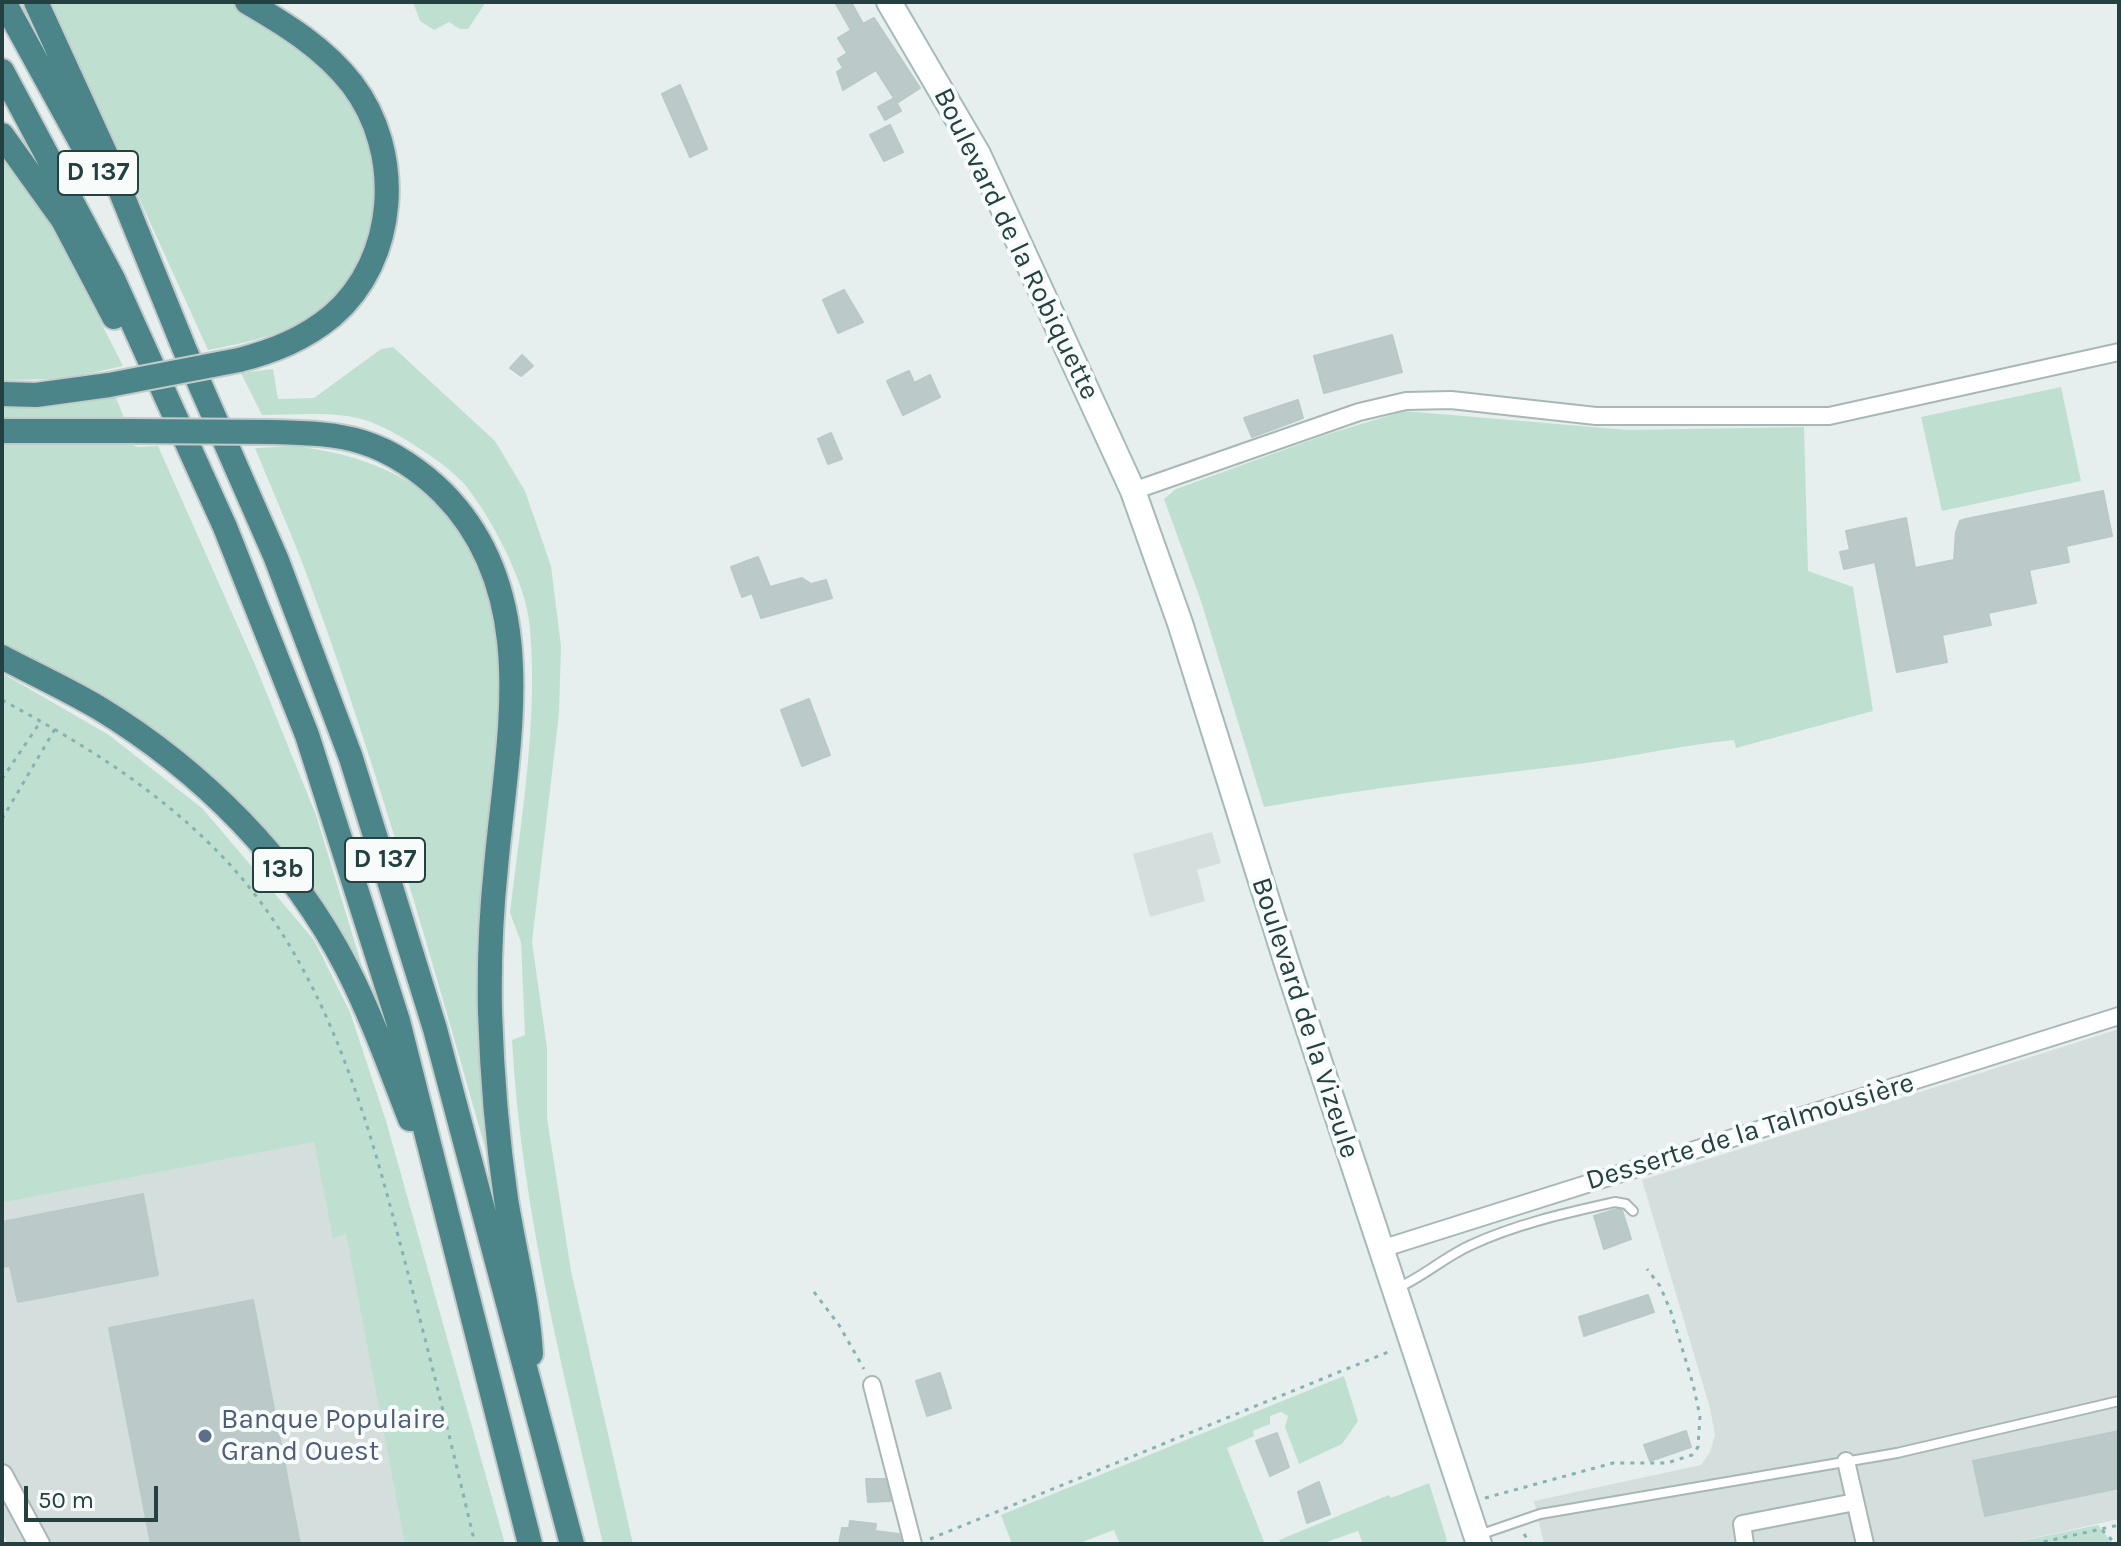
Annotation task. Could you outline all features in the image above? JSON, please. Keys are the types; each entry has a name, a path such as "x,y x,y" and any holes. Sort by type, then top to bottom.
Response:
{"highway":[{"name":"D 137","path":"4,2 92,162 184,348 276,558 356,772 435,1029 572,1544"},
{"path":"36,2 106,155 184,348"},
{"path":"2,394 36,395 109,385 239,360 296,341 344,304 373,258 387,196 385,155 379,136 352,84 312,44 247,2"},
{"name":"D 137","path":"2,71 126,307 225,527 307,735 358,887 398,1021 530,1544"},
{"path":"2,135 63,220 120,328 307,735"},
{"path":"2,431 273,432 328,434 366,443 414,469 439,489 467,521 487,552 501,589 509,632 511,683 492,922 492,1062 506,1199 529,1321 533,1391"},
{"name":"13b","path":"2,657 101,709 167,755 195,777 271,855 346,965 383,1046 438,1189"}],"main road":[{"name":"Boulevard de la Robiquette","path":"889,2 978,154 1133,491"},
{"name":"Boulevard de la Vizeule","path":"1133,491 1180,623 1478,1540"}],"street":[{"path":"1133,491 1359,412 1406,401 1451,400 1596,416 1829,416 2119,352"},
{"name":"Desserte de la Talmousière","path":"1381,1249 2119,1016"},
{"path":"872,1385 913,1544"},
{"path":"1846,1461 1865,1544"},
{"path":"2,1475 38,1543"},
{"path":"1745,1544 1742,1524 1855,1502"}],"lane":[{"path":"1395,1289 1412,1282 1438,1261 1508,1229 1615,1202 1626,1204 1633,1211"},
{"path":"1478,1540 1540,1514 1947,1443 2119,1401"}],"path":[{"path":"2,700 55,729 154,793 216,850 285,938 336,1034 388,1196 475,1544"},
{"path":"2,779 41,721"},
{"path":"3,816 55,729"},
{"path":"1466,1503 1604,1465 1667,1463 1692,1455 1698,1447 1700,1416 1693,1384 1671,1312 1660,1286 1647,1269"},
{"path":"814,1292 839,1325 872,1385"},
{"path":"919,1544 956,1525 1412,1343"},
{"path":"2034,1544 2119,1525"},
{"path":"2102,1530 2116,1544"}],"shaded area":[{"path":"1212,832 1221,863 1197,870 1205,901 1150,917 1133,854"},
{"path":"2119,1029 2119,1519 2007,1544 1544,1544 1534,1501 1701,1465 1710,1452 1715,1435 1710,1408 1642,1180"},
{"path":"344,1136 450,1544 8,1544 2,1533 2,1203"}],"green space":[{"path":"50,2 226,2 266,23 325,73 359,121 370,146 375,173 375,201 369,230 349,276 329,302 304,321 278,333 208,350"},
{"path":"413,2 486,2 468,29 460,29 449,22 434,30 420,21"},
{"path":"2,153 48,218 123,366 65,379 2,380"},
{"path":"393,347 495,441 525,491 551,566 561,646 559,714 532,942 547,1048 547,1118 571,1271 633,1544 603,1544 547,1294 517,1104 512,1040 525,1035 521,942 510,913 532,700 530,629 523,593 487,517 466,486 448,469 394,433 358,418 317,414 262,415 241,373 273,369 278,399 314,398 381,349"},
{"path":"2061,387 2081,481 1942,511 1921,417"},
{"path":"115,395 124,418 2,418 2,403"},
{"path":"1404,411 1628,430 1804,427 1808,571 1853,587 1873,711 1736,748 1734,740 1714,742 1264,807 1201,601 1164,499 1176,489 1325,435"},
{"path":"2,441 124,442 138,447 158,446 256,667 316,815 374,1006 273,845 2,648"},
{"path":"294,446 381,468 441,508 477,562 494,627 499,699 477,984 486,1151 383,798 337,658 255,448"},
{"path":"2,673 109,735 203,809 314,940 350,1012 386,1121 505,1544 405,1544 346,1234 333,1238 314,1142 2,1203"},
{"path":"1344,1376 1358,1421 1342,1444 1299,1464 1285,1427 1288,1416 1281,1412 1270,1416 1270,1424 1253,1431 1254,1436 1227,1448 1265,1544 1120,1544 1114,1530 1077,1544 1012,1544 1001,1515"},
{"path":"1429,1483 1447,1540 1444,1544 1363,1544 1358,1531 1321,1544 1281,1544 1279,1540 1389,1495 1391,1498"},
{"path":"2098,1525 2113,1544 2007,1544"}],"building":[{"path":"835,2 851,2 863,24 874,18 920,88 897,103 876,70 843,90 837,72 843,68 838,59 847,53 838,38 851,30"},
{"path":"680,85 707,149 690,157 662,94"},
{"path":"894,98 901,111 885,120 878,107"},
{"path":"890,125 903,152 884,161 870,135"},
{"path":"844,290 863,322 838,333 823,300"},
{"path":"1392,335 1402,372 1324,393 1314,356"},
{"path":"522,355 533,366 521,376 510,368"},
{"path":"909,371 914,383 930,375 940,397 903,415 887,381"},
{"path":"1298,400 1303,418 1252,437 1244,418"},
{"path":"831,433 842,459 828,464 818,439"},
{"path":"2103,491 2112,536 2066,546 2069,562 2029,570 2036,603 1988,613 1991,625 1942,635 1947,662 1897,672 1875,562 1844,569 1840,552 1850,550 1846,531 1906,518 1915,568 1954,560 1960,521"},
{"path":"758,557 770,587 802,578 811,584 826,580 832,598 761,618 752,593 742,597 731,567"},
{"path":"809,699 830,755 802,766 781,710"},
{"path":"143,1194 158,1275 18,1302 10,1266 2,1267 2,1222"},
{"path":"1622,1210 1631,1239 1604,1249 1594,1216"},
{"path":"1648,1295 1654,1312 1584,1336 1579,1317"},
{"name":"Banque Populaire Grand Ouest","path":"253,1300 300,1544 151,1544 109,1328"},
{"path":"940,1373 951,1408 927,1416 916,1381"},
{"path":"1686,1431 1691,1447 1650,1461 1644,1445"},
{"path":"2119,1431 2119,1488 1985,1516 1973,1461"},
{"path":"1277,1433 1289,1467 1270,1476 1256,1441"},
{"path":"866,1479 885,1479 891,1501 868,1502"},
{"path":"1319,1482 1330,1514 1307,1523 1298,1492"},
{"path":"850,1521 876,1524 875,1531 899,1534 902,1544 839,1544 842,1528 849,1528"}],"place":[{"name":"Banque Populaire Grand Ouest","path":"205,1436"}]}
